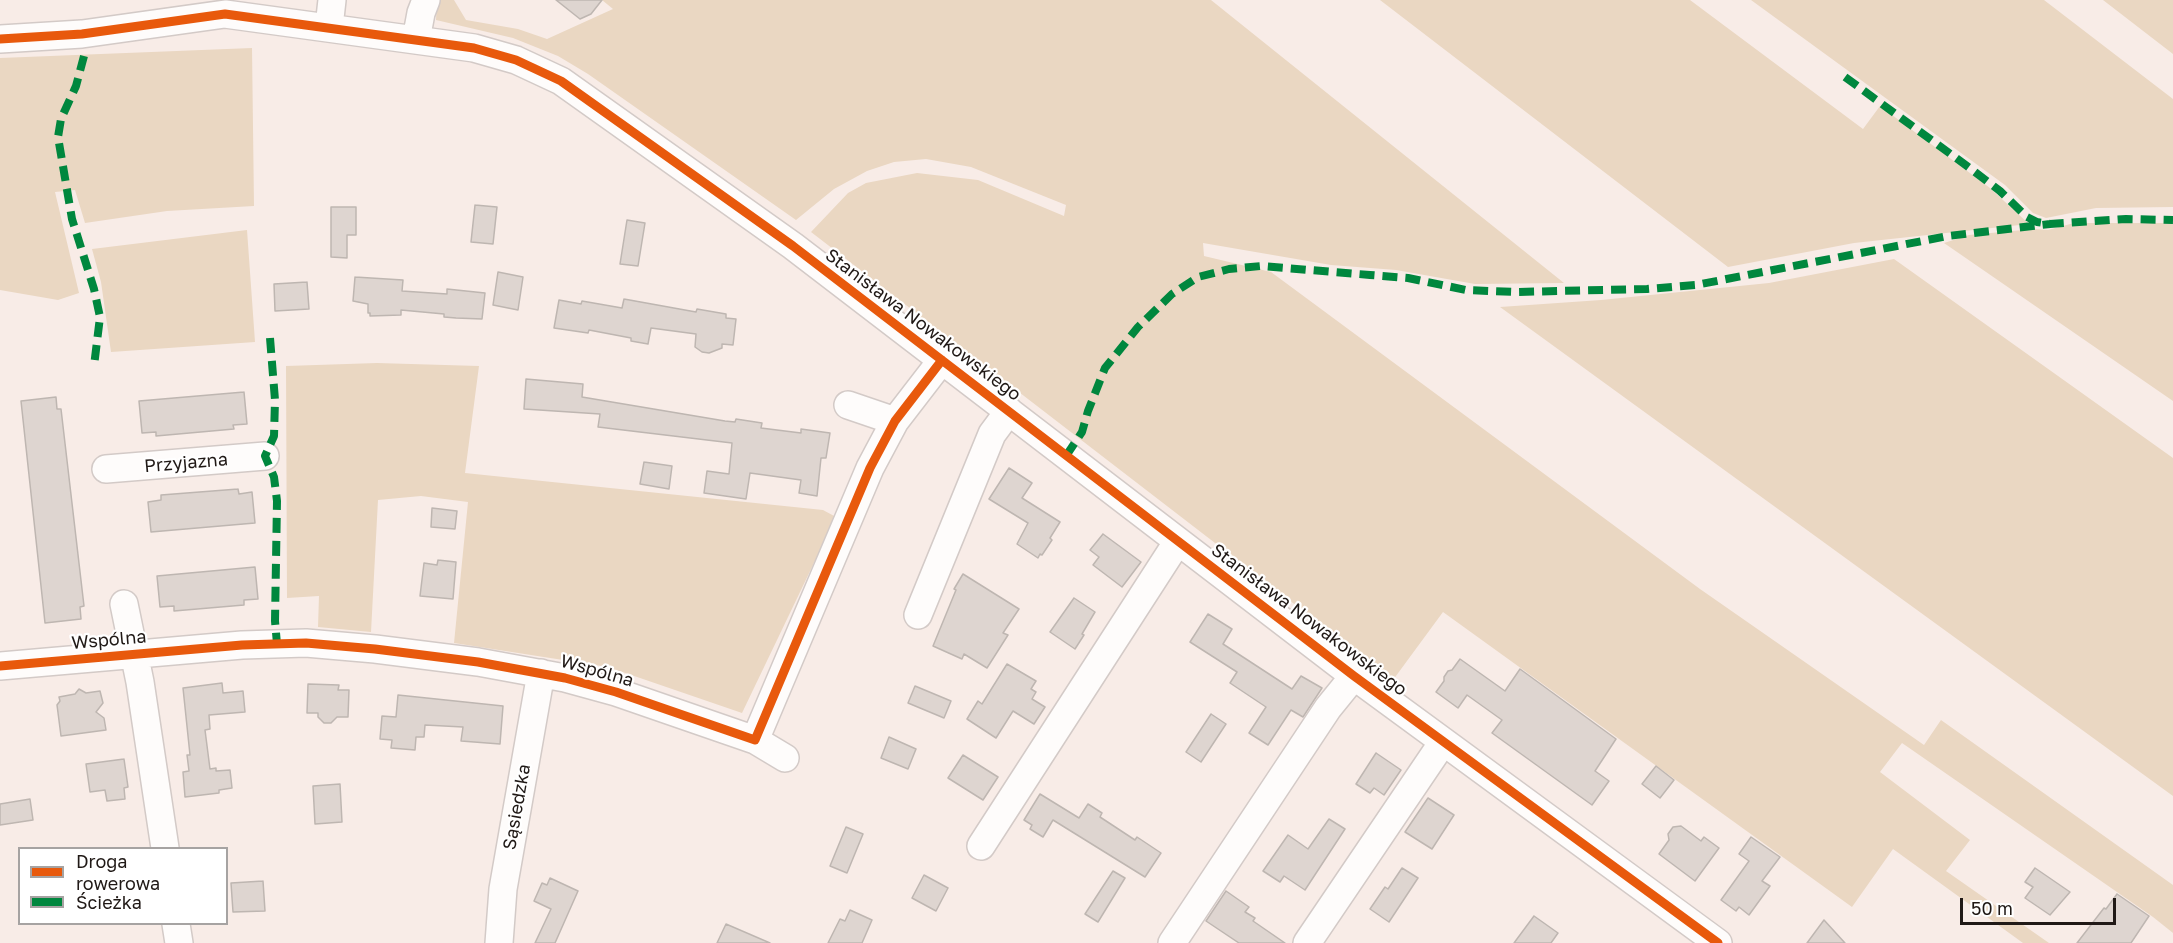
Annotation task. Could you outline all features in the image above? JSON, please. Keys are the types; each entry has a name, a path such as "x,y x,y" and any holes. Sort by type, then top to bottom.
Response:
{"street":[{"path":"329,27 332,0"},
{"path":"416,40 426,0"},
{"name":"Stanisława Nowakowskiego","path":"0,39 83,45 225,14 474,48 516,60 561,81 770,229 1354,676 1718,943"},
{"path":"755,740 865,478 895,420 924,380 942,360"},
{"path":"849,405 895,420"},
{"path":"918,615 992,434 1009,411"},
{"name":"Przyjazna","path":"106,469 265,456"},
{"path":"981,846 1178,541"},
{"path":"124,604 140,682 165,847"},
{"name":"Wspólna","path":"0,666 242,645 306,643 375,649 478,662 541,673 607,689 755,740 785,758"},
{"name":"Sąsiedzka","path":"499,943 503,889 541,673"},
{"path":"1172,943 1328,708 1354,676"},
{"path":"1308,943 1443,742"},
{"path":"176,925 179,943"}],"shaded area":[{"path":"437,0 454,0 466,20 518,29 547,39 613,9 602,0 1211,0 1564,283 1475,284 1396,270 1331,265 1203,243 1204,256 1271,272 1700,589 1924,745 1941,720 2173,885 2173,933 1902,743 1880,772 1970,840 1946,871 2049,943 2023,943 1893,849 1852,907 1443,612 1393,680 811,232 848,193 866,183 917,173 978,180 1064,216 1066,205 971,167 926,159 894,162 867,171 834,189 796,220 588,74 558,56 513,38 436,20"},
{"path":"1380,0 1690,0 1863,129 1880,106 1990,188 2029,224 1854,243 1728,267"},
{"path":"1751,0 2044,0 2173,99 2173,207 2096,208 2046,218 2033,213 2005,185"},
{"path":"2103,0 2173,0 2173,54"},
{"path":"252,48 254,206 167,211 85,223 75,190 55,192 79,293 58,300 0,290 0,58"},
{"path":"2074,223 2173,223 2173,401 1944,243 1969,235 2034,229 2048,230"},
{"path":"247,230 255,342 111,352 101,282 92,249"},
{"path":"1894,259 2173,458 2173,796 1500,307 1601,300 1769,283"},
{"path":"377,363 479,366 465,473 823,510 836,517 742,713 608,667 454,643 468,502 421,496 378,500 371,632 318,627 319,596 287,598 286,366"}],"building":[{"path":"556,0 602,0 591,14 580,19"},
{"path":"475,205 497,207 493,244 471,242"},
{"path":"331,207 356,207 356,235 347,235 347,258 331,257"},
{"path":"627,220 645,223 638,266 620,264"},
{"path":"498,272 523,277 518,310 493,305"},
{"path":"355,277 403,280 402,291 447,294 447,289 485,293 482,319 444,317 444,314 401,310 401,315 370,316 368,304 353,301"},
{"path":"307,282 309,309 275,311 274,284"},
{"path":"624,299 696,312 697,309 726,314 726,318 736,319 733,345 722,344 722,348 709,353 702,352 695,347 696,334 651,328 648,344 631,341 631,338 589,330 588,333 554,328 559,300 581,304 582,301 622,308"},
{"path":"526,379 583,384 582,397 725,421 735,422 736,419 762,423 761,428 801,433 801,429 830,433 826,458 821,458 817,496 799,493 801,480 750,473 746,499 704,493 707,471 729,474 732,443 598,427 600,414 524,409"},
{"path":"244,392 247,424 233,425 234,429 156,436 156,432 142,433 139,401"},
{"path":"56,397 57,409 61,409 84,606 80,607 81,619 45,623 21,401"},
{"path":"644,462 672,466 669,489 640,484"},
{"path":"1009,468 1032,483 1022,498 1060,522 1050,538 1052,540 1038,558 1017,544 1028,523 989,499"},
{"path":"238,489 239,494 252,492 255,523 151,532 148,502 161,500 161,495"},
{"path":"432,508 457,511 455,529 431,527"},
{"path":"1103,534 1141,562 1122,587 1093,565 1099,557 1090,550"},
{"path":"438,560 456,562 453,599 420,596 424,563 437,565"},
{"path":"255,567 258,599 244,600 244,605 174,611 174,606 160,607 157,576"},
{"path":"963,574 1019,609 1003,633 1008,635 987,668 964,654 962,659 933,646 956,590 954,589"},
{"path":"1074,598 1095,612 1075,649 1050,632"},
{"path":"1208,614 1232,629 1223,644 1292,689 1301,676 1322,688 1303,717 1291,710 1268,745 1249,733 1266,707 1230,683 1237,672 1190,642"},
{"path":"1460,659 1505,691 1520,669 1616,739 1595,771 1609,781 1592,805 1492,733 1502,720 1467,695 1458,708 1436,692 1448,671 1452,670"},
{"path":"1007,664 1036,681 1031,689 1036,692 1032,699 1045,707 1034,724 1013,711 996,738 967,719 978,701 982,704"},
{"path":"222,683 223,693 243,691 245,712 209,715 210,729 205,730 210,769 230,770 232,788 219,790 219,793 185,797 183,772 189,771 187,755 190,755 183,688"},
{"path":"308,684 339,685 338,690 349,690 348,717 337,717 331,723 324,723 318,717 318,713 307,713"},
{"path":"915,686 951,701 944,718 908,703"},
{"path":"79,689 86,693 100,691 103,703 96,712 104,718 106,730 61,736 57,705 60,701 59,697 75,694"},
{"path":"398,695 503,706 500,744 461,741 463,727 425,725 424,737 416,737 415,750 391,748 392,740 380,739 382,716 396,717"},
{"path":"1211,714 1226,724 1201,762 1186,752"},
{"path":"889,737 916,749 908,769 881,758"},
{"path":"1376,753 1401,770 1384,795 1374,788 1370,793 1356,784"},
{"path":"963,755 998,777 983,800 948,778"},
{"path":"124,759 128,787 124,788 125,799 107,801 105,790 90,792 86,764"},
{"path":"1656,766 1674,780 1660,798 1642,784"},
{"path":"340,784 342,822 315,824 313,786"},
{"path":"1040,794 1079,818 1088,804 1102,813 1100,817 1135,840 1137,837 1161,853 1145,877 1053,820 1043,837 1030,829 1032,825 1024,820"},
{"path":"1428,798 1454,815 1432,849 1405,832"},
{"path":"30,799 33,820 0,825 0,804"},
{"path":"1329,819 1345,829 1305,890 1284,876 1280,882 1263,871 1288,835 1308,849"},
{"path":"1681,826 1701,841 1704,837 1719,848 1695,881 1659,854 1669,840 1668,834 1673,827"},
{"path":"846,827 863,834 847,873 830,866"},
{"path":"1751,837 1780,857 1762,881 1770,886 1749,915 1739,907 1736,911 1721,900 1749,861 1739,854"},
{"path":"1402,868 1418,878 1389,922 1370,909 1385,887 1388,889"},
{"path":"2035,868 2070,892 2050,915 2025,898 2033,887 2025,882"},
{"path":"1113,871 1125,878 1098,922 1085,914"},
{"path":"924,875 948,888 936,911 912,898"},
{"path":"550,878 578,891 555,943 535,943 551,909 534,901 542,883 547,885"},
{"path":"263,881 265,911 233,912 231,883"},
{"path":"1226,891 1249,907 1245,912 1255,918 1253,921 1285,943 1239,943 1206,921"},
{"path":"2117,894 2149,916 2131,943 2077,943 2104,908 2106,909"},
{"path":"850,910 872,920 862,943 828,943 840,919 845,921"},
{"path":"1534,916 1558,933 1551,943 1514,943"},
{"path":"1824,920 1845,943 1807,943"},
{"path":"726,924 770,943 717,943"}],"marked path":[{"path":"84,56 76,86 61,119 58,137 72,219 94,289 100,317 94,366"},
{"path":"1845,77 1967,166 2000,191 2027,217 2037,222 2050,224 2126,219 2173,220"},
{"path":"1066,456 1082,432 1105,368 1138,327 1172,294 1198,277 1229,269 1261,266 1408,278 1466,290 1515,292 1647,289 1696,285 1948,236 2050,224"},
{"path":"270,338 275,400 274,436 265,456 274,477 277,501 275,621 277,644"}],"cycle path":[{"path":"0,39 82,34 225,14 474,48 516,60 561,81 793,246 1354,676 1718,943"},
{"path":"0,666 242,645 306,643 375,649 478,662 565,678 616,692 755,740 870,468 895,421 942,360"}]}
